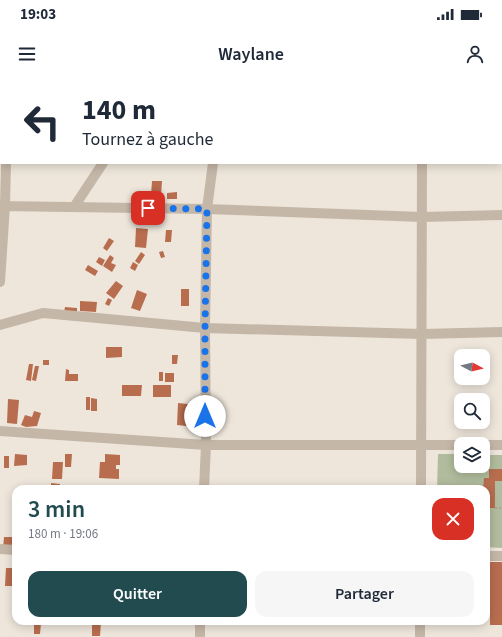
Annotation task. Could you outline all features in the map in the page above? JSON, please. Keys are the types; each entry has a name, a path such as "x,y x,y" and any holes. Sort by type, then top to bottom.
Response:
{"street":[{"path":"0,282 2,206 6,164"},
{"path":"74,207 102,164"},
{"path":"204,485 206,445 205,328 207,209 213,164"},
{"path":"420,485 422,164"},
{"path":"2,206 207,209 422,217 502,215"},
{"path":"0,325 43,313 205,328 422,334 502,332"},
{"path":"0,431 206,445 454,445"},
{"path":"490,445 502,445"},
{"path":"0,549 12,550"},
{"path":"490,556 502,556"},
{"path":"200,625 200,637"},
{"path":"420,625 420,637"}],"path":[{"path":"495,508 502,508"}],"green space":[{"path":"438,454 454,454 454,473 490,473 490,455 502,455 502,548 490,547 490,485 437,485"}],"building":[{"path":"152,181 162,181 161,196 151,195"},
{"path":"177,192 177,199 167,199 167,193"},
{"path":"136,228 148,229 146,248 135,247"},
{"path":"166,230 172,230 171,242 165,242"},
{"path":"109,238 114,241 107,251 103,248"},
{"path":"163,251 165,257 161,258 159,252"},
{"path":"141,252 145,255 139,264 135,261"},
{"path":"110,255 114,258 111,263 116,265 112,272 103,266"},
{"path":"99,257 105,260 102,266 96,262"},
{"path":"133,262 138,265 135,271 130,268"},
{"path":"88,265 98,271 95,276 85,270"},
{"path":"116,281 123,286 114,299 106,293"},
{"path":"181,289 189,289 189,306 181,306"},
{"path":"137,290 147,294 140,311 131,308"},
{"path":"108,298 112,300 109,306 105,304"},
{"path":"80,301 97,302 96,312 80,311"},
{"path":"65,307 77,308 77,313 64,312"},
{"path":"106,347 122,347 122,357 106,358"},
{"path":"172,355 178,355 177,364 172,364"},
{"path":"43,360 49,360 49,365 43,365"},
{"path":"29,364 33,364 31,381 26,380"},
{"path":"35,366 39,366 36,381 32,380"},
{"path":"66,369 69,370 69,374 78,374 78,381 65,381"},
{"path":"159,372 163,372 163,381 159,381"},
{"path":"165,373 174,373 174,382 165,382"},
{"path":"122,385 142,385 141,396 122,396"},
{"path":"153,385 171,385 171,397 153,397"},
{"path":"86,397 90,397 90,410 86,410"},
{"path":"91,398 97,399 97,411 91,411"},
{"path":"8,399 19,400 17,424 7,423"},
{"path":"178,403 188,404 186,426 177,425"},
{"path":"34,411 41,413 37,426 26,427 21,425 25,415 32,417"},
{"path":"15,454 27,455 27,465 14,466"},
{"path":"65,454 72,454 71,467 65,467"},
{"path":"105,454 120,455 120,465 116,465 116,469 119,469 119,479 99,478 100,462 105,462"},
{"path":"4,456 9,456 9,468 4,468"},
{"path":"53,462 63,462 62,479 52,479"},
{"path":"490,469 502,469 502,481 495,481 495,508 490,508 490,485 483,485 484,478 489,478"},
{"path":"51,483 60,484 60,485 51,485"},
{"path":"4,537 12,537 12,549 3,549"},
{"path":"490,562 502,562 502,625 490,625"},
{"path":"6,568 12,568 12,586 5,586"},
{"path":"34,625 41,625 40,634 34,634"},
{"path":"92,625 101,625 100,636 92,636"}],"route":[{"path":"148,208 207,209 205,416"}]}
